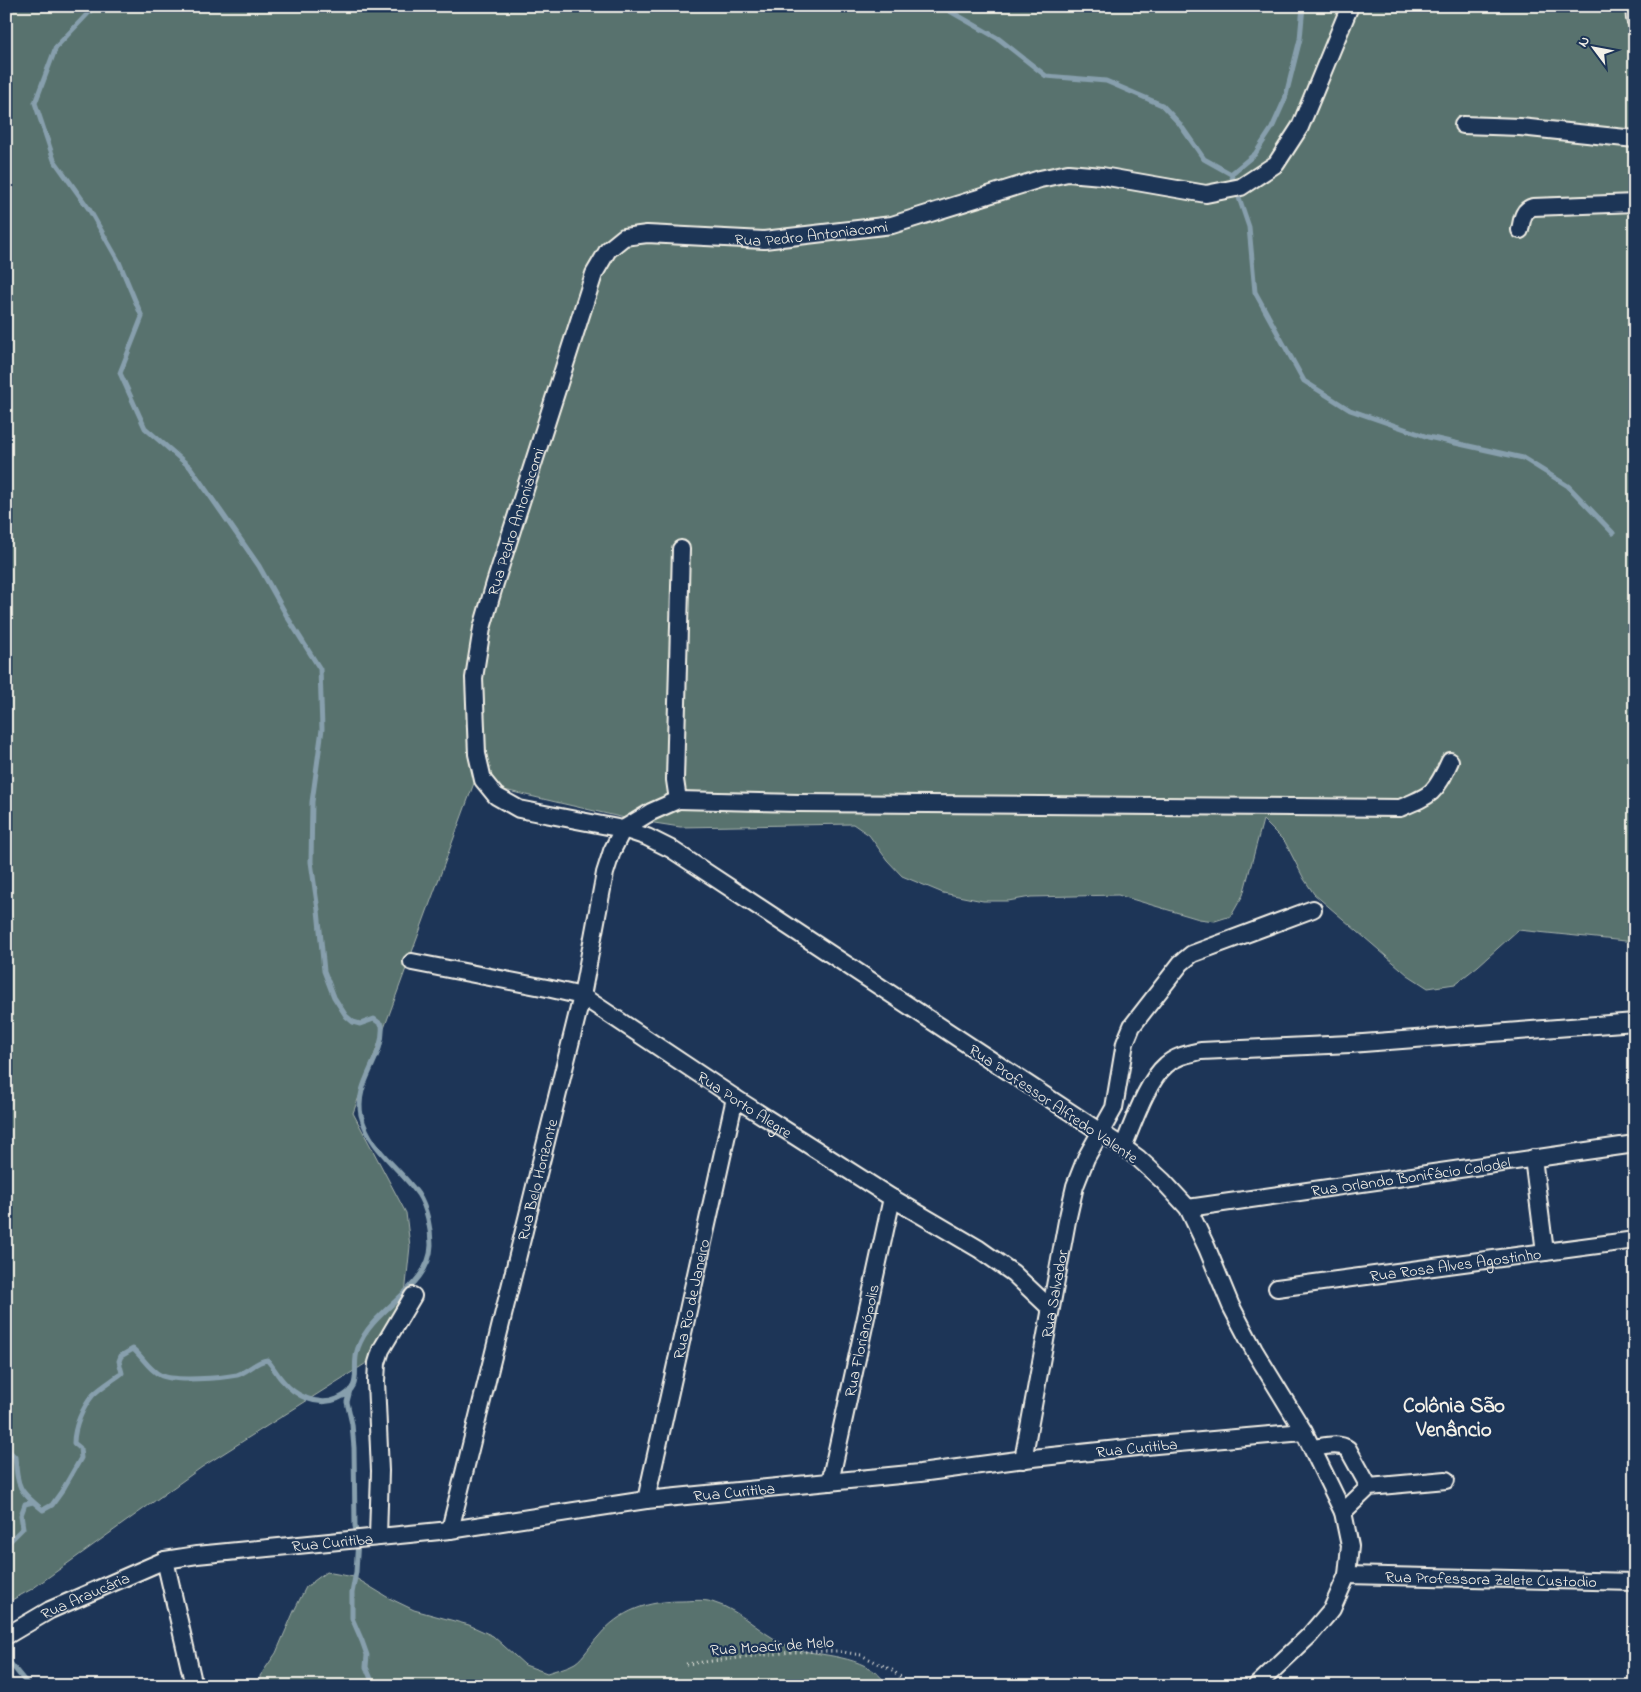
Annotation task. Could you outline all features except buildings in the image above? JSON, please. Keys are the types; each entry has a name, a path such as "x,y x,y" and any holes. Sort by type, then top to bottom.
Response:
{"street":[{"name":"Rua Pedro Antoniacomi","path":"623,829 520,809 496,796 483,780 477,754 474,678 482,628 495,583 594,274 608,250 624,237 647,234 764,240 892,225 1040,179 1068,173 1102,176 1206,194 1242,187 1276,164 1300,127 1350,6"},
{"path":"1634,6 1635,19"},
{"path":"1463,125 1520,127 1635,139"},
{"path":"1520,230 1527,209 1635,203"},
{"path":"678,800 675,780 681,549"},
{"path":"623,829 651,812 678,800 1400,808 1428,796 1440,782 1450,761"},
{"name":"Rua Belo Horizonte","path":"450,1530 582,996 606,873 612,851 623,829"},
{"name":"Rua Professor Alfredo Valente","path":"623,829 647,837 671,849 1123,1147 1163,1180 1188,1208 1240,1324 1304,1432 1343,1512 1350,1546 1347,1575 1332,1608 1308,1636 1256,1686"},
{"name":"Rua Salvador","path":"1023,1460 1066,1221 1075,1186 1086,1158 1114,1108 1125,1043 1132,1026 1181,963 1192,954 1313,909"},
{"name":"Rua Porto Alegre","path":"412,962 582,996 734,1098 892,1198 979,1249 1013,1273 1050,1308"},
{"path":"1123,1147 1152,1081 1165,1065 1181,1055 1201,1051 1350,1044 1635,1022"},
{"name":"Rua Rio de Janeiro","path":"646,1500 734,1098"},
{"name":"Rua Orlando Bonifácio Colodel","path":"1188,1208 1635,1144"},
{"path":"1533,1158 1545,1252"},
{"name":"Rua Florianópolis","path":"830,1482 892,1198"},
{"name":"Rua Rosa Alves Agostinho","path":"1277,1288 1635,1240"},
{"path":"378,1537 380,1472 376,1381 378,1363 381,1350 412,1296"},
{"name":"Rua Curitiba","path":"165,1560 197,1554 450,1530 646,1500 920,1473 1156,1445 1304,1432"},
{"path":"1312,1448 1344,1446 1348,1449 1369,1488"},
{"path":"1343,1512 1369,1488 1446,1480"},
{"path":"165,1560 194,1686"},
{"name":"Rua Araucária","path":"6,1636 50,1610 165,1560"},
{"name":"Rua Professora Zelete Custodio","path":"1347,1575 1635,1582"}],"path":[{"name":"Rua Moacir de Melo","path":"686,1664 790,1652 837,1651 861,1655 892,1670 912,1686"}],"green space":[{"path":"6,6 1635,6 1635,942 1518,930 1455,984 1428,988 1408,975 1314,894 1285,842 1263,820 1243,895 1231,916 1215,921 1199,919 1118,895 1031,897 1008,901 983,901 943,893 902,876 887,860 869,835 853,824 680,827 629,819 474,783 353,1113 406,1213 410,1246 405,1295 386,1344 368,1362 202,1467 32,1589 10,1601 6,1601"},
{"path":"326,1572 354,1577 387,1597 414,1610 469,1625 493,1636 525,1665 547,1673 575,1663 607,1628 625,1614 646,1605 670,1601 701,1600 724,1606 787,1646 859,1663 880,1676 888,1686 261,1686 260,1676 276,1653 306,1587"}],"waterway":[{"path":"6,1448 15,1457 17,1476 21,1488 28,1498 43,1510 52,1505 81,1458 80,1448 74,1443 77,1424 86,1405 103,1386 122,1373 119,1361 121,1356 133,1349 160,1375 186,1379 237,1375 259,1362 267,1360 288,1386 307,1399 322,1402 337,1399 346,1394 354,1383 356,1356 365,1334 375,1321 421,1274 428,1260 431,1245 428,1218 424,1205 410,1184 378,1148 365,1127 361,1115 360,1103 362,1092 379,1048 382,1037 382,1025 374,1019 360,1024 353,1022 346,1016 334,997 324,971 311,862 312,802 322,729 320,669 288,618 259,566 190,467 145,428 120,373 142,317 119,262 89,209 54,160 35,103 56,47 95,6"},
{"path":"941,6 999,39 1046,76 1106,81 1162,105 1179,123 1204,159 1231,174 1249,227 1255,292 1304,381 1350,410 1428,437 1523,458 1568,486 1613,533"},
{"path":"1231,174 1255,154 1272,128 1285,99 1300,39 1303,6"},
{"path":"350,1390 347,1402 352,1424 354,1448 355,1526 358,1539 356,1572 352,1593 352,1618 367,1655 366,1667 374,1686"},
{"path":"6,1411 9,1412 6,1418"},
{"path":"6,1545 23,1528 21,1515 25,1504 33,1502"},
{"path":"6,1658 29,1686"}],"district":[{"name":"Colônia São Venâncio","path":"1454,1417"}]}
